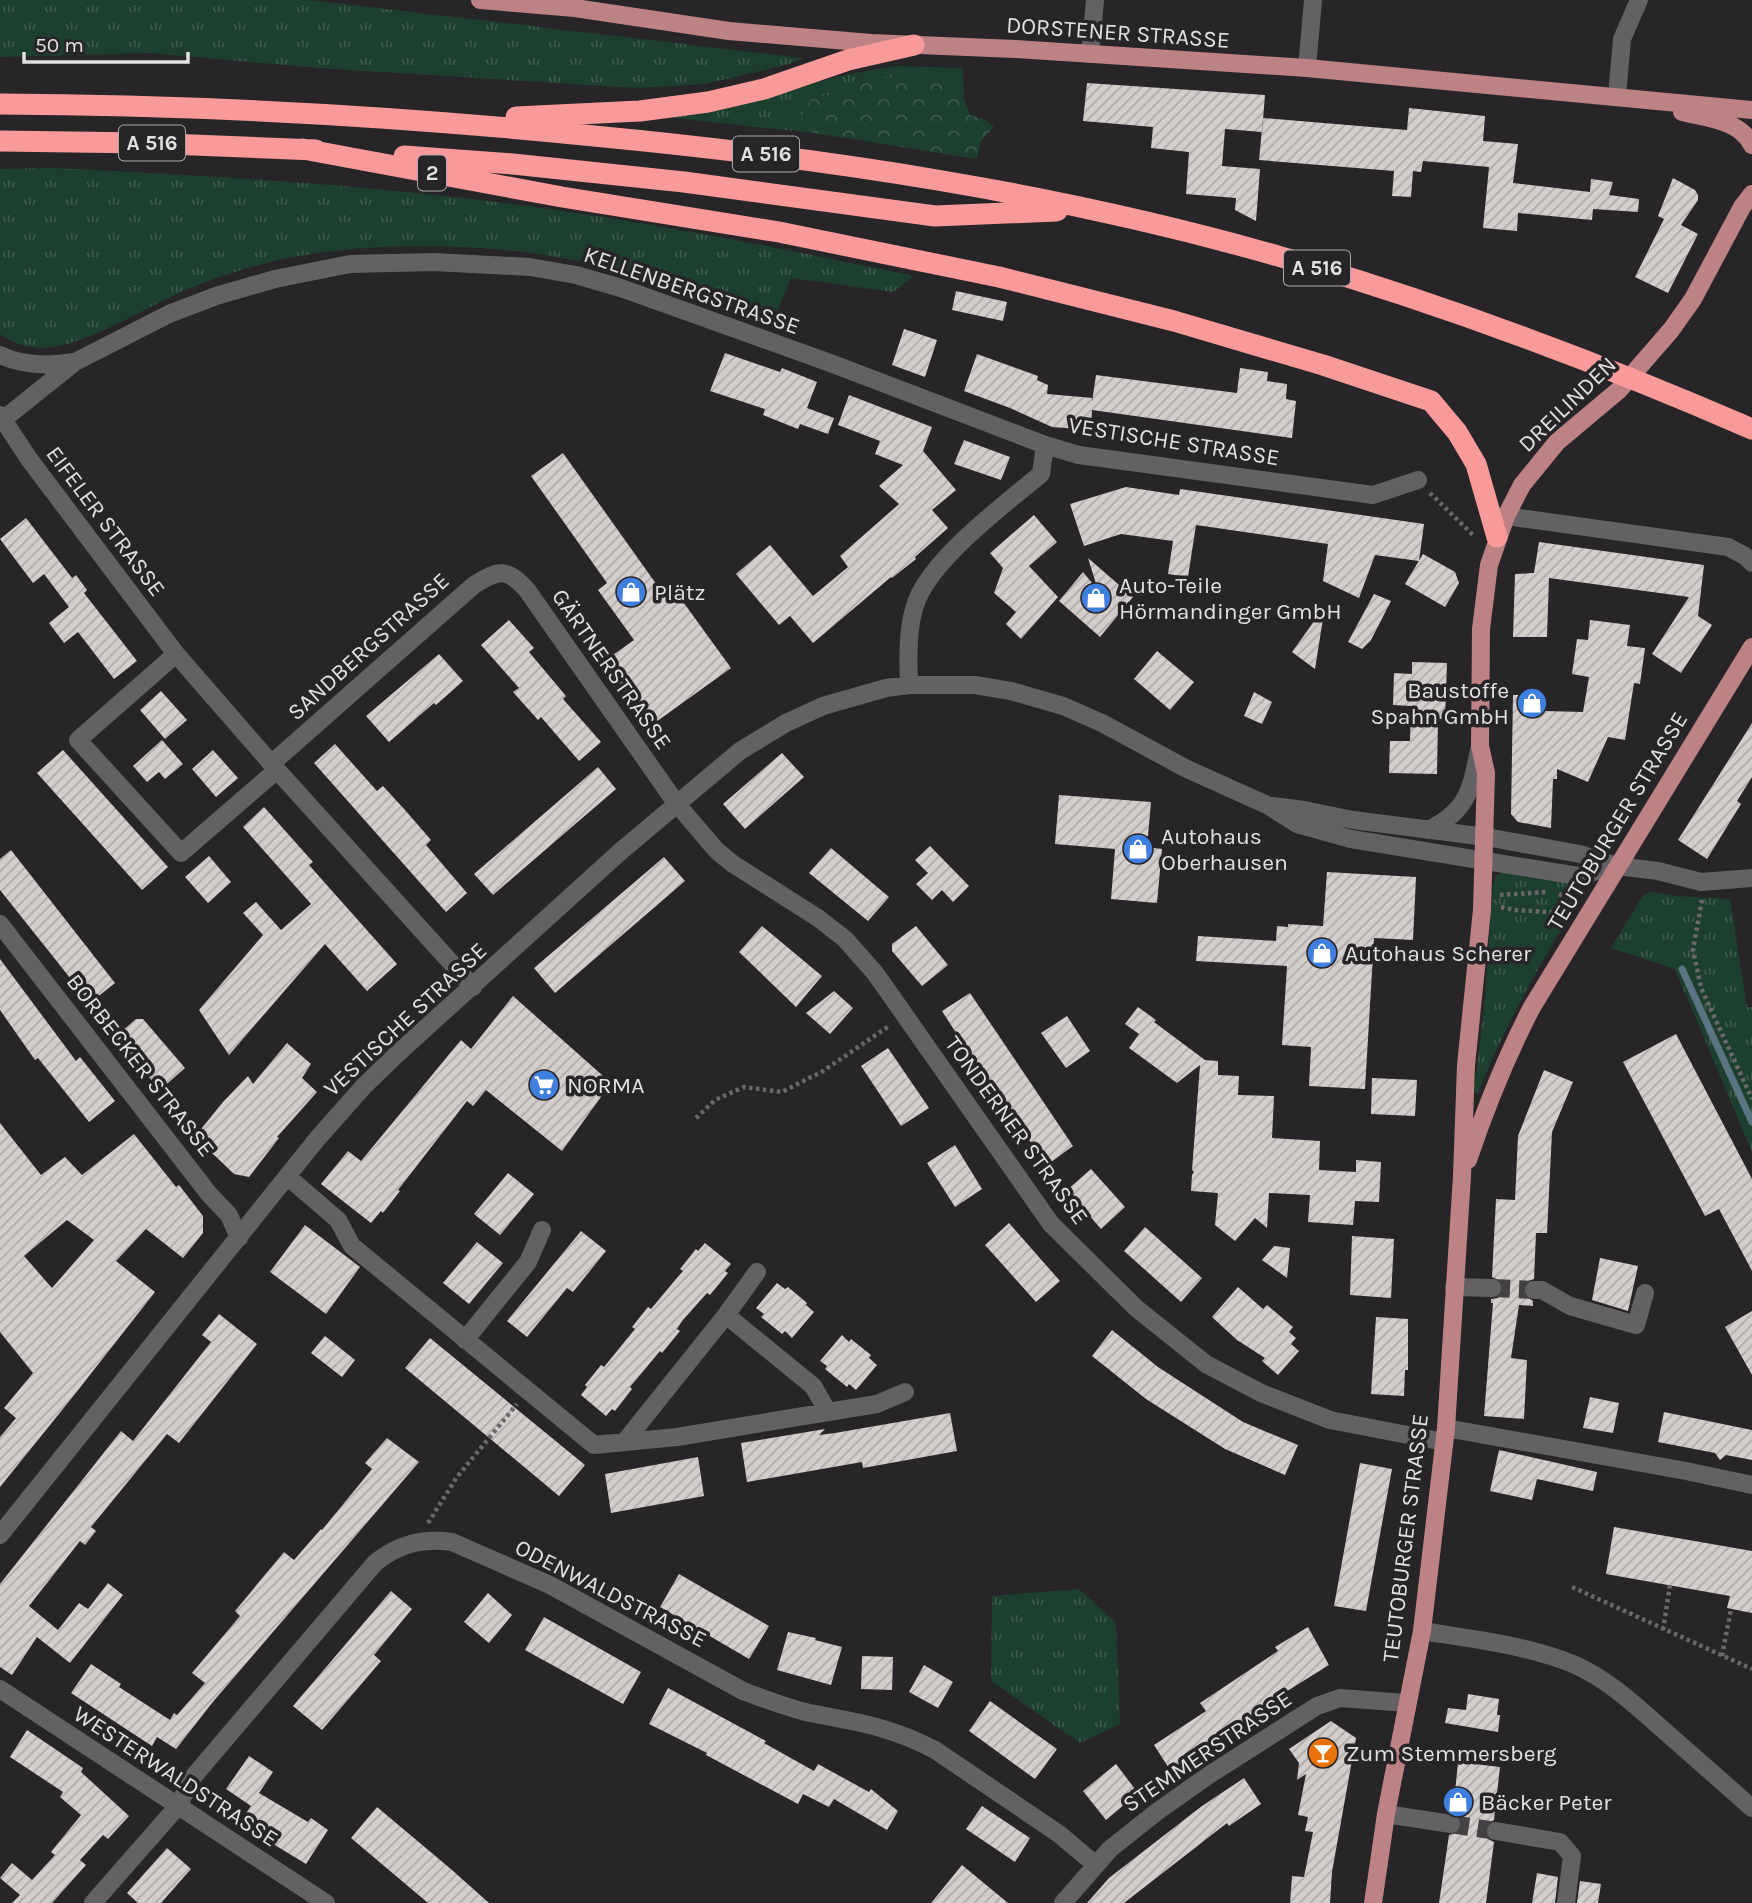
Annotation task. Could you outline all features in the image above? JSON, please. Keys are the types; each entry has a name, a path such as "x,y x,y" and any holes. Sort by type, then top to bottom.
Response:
{"highway":[{"path":"441,121 640,111 708,102 764,89 848,60 914,45"},
{"name":"A 516","path":"0,104 146,105 441,121 688,145 827,162 943,181 1087,209 1275,256 1409,297 1541,344 1752,429"},
{"name":"A 516","path":"0,141 197,144 513,164 605,173 935,216 1087,209"},
{"name":"2","path":"303,149 562,197 779,232 999,277 1197,328 1432,401 1457,432 1476,464 1495,546"}],"main road":[{"name":"DORSTENER STRASSE","path":"481,0 575,8 729,31 914,45 1307,68 1752,110"},
{"path":"1617,96 1726,123 1740,131 1752,145"},
{"name":"DREILINDEN","path":"1486,836 1486,773 1480,746 1481,629 1486,576 1506,516 1522,485 1548,452 1619,390 1671,330 1693,299 1751,192"},
{"name":"TEUTOBURGER STRASSE","path":"1462,1176 1488,1099 1508,1054 1580,914 1617,866 1752,647"},
{"name":"TEUTOBURGER STRASSE","path":"1373,1903 1386,1814 1422,1631 1445,1435 1462,1176 1466,1065 1487,901 1486,836"}],"street":[{"path":"1090,54 1095,0"},
{"path":"1307,68 1313,0"},
{"path":"1617,96 1622,39 1639,0"},
{"name":"KELLENBERGSTRASSE","path":"1,419 75,362 169,314 216,296 350,264 434,262 530,267 576,275 621,288 833,364 1045,445"},
{"name":"KELLENBERGSTRASSE","path":"0,355 47,365 75,362"},
{"name":"EIFELER STRASSE","path":"1,419 176,654 473,987"},
{"name":"VESTISCHE STRASSE","path":"909,685 908,655 917,599 938,567 967,537 1041,474 1045,445 1079,456 1374,495 1418,480"},
{"path":"1506,516 1728,547 1745,555 1752,563"},
{"name":"SANDBERGSTRASSE","path":"274,767 474,585 501,572"},
{"name":"GÄRTNERSTRASSE","path":"501,572 516,578 527,590 676,803"},
{"path":"176,654 78,740 181,853 274,767"},
{"name":"VESTISCHE STRASSE","path":"0,1535 317,1139 364,1086 676,803 740,751 786,723 823,706 865,692 909,685 957,683 1011,691 1063,706 1102,723 1185,768 1267,805 1297,824 1351,839 1447,857 1485,859 1578,876 1617,866"},
{"path":"1428,830 1447,820 1462,806 1471,786 1480,746"},
{"name":"TONDERNER STRASSE","path":"676,803 725,858 790,899 845,939 900,1007 1051,1224 1093,1268 1206,1364 1261,1393 1331,1420 1686,1471 1752,1485"},
{"name":"VESTISCHE STRASSE","path":"1267,805 1428,830 1486,836 1580,854 1617,866"},
{"path":"1617,866 1658,871 1701,882 1752,878"},
{"name":"BORBECKER STRASSE","path":"0,924 209,1194 229,1214 239,1238"},
{"path":"288,1177 338,1220 352,1246 594,1445 677,1437 877,1405 905,1392"},
{"path":"465,1340 528,1262 542,1230"},
{"path":"626,1440 757,1272"},
{"path":"1454,1287 1492,1288"},
{"path":"1534,1290 1542,1290 1570,1306 1636,1325 1646,1293"},
{"path":"726,1315 813,1386 828,1412"},
{"name":"ODENWALDSTRASSE","path":"93,1903 178,1805 193,1777 375,1563 395,1549 434,1540 452,1542 550,1585 743,1691 809,1712 860,1721 917,1741 946,1757 1059,1834 1096,1865"},
{"path":"1422,1631 1504,1644 1573,1664 1596,1676 1625,1696 1752,1808"},
{"name":"WESTERWALDSTRASSE","path":"0,1689 326,1903"},
{"name":"STEMMERSTRASSE","path":"1063,1903 1110,1849 1199,1782 1317,1706 1340,1698 1407,1703"},
{"path":"1386,1814 1451,1824"},
{"path":"1496,1831 1560,1842 1572,1856 1566,1903"}],"path":[{"path":"1418,480 1495,546"},
{"path":"1701,882 1702,904 1693,950 1701,988 1752,1100"},
{"path":"1487,901 1498,895 1553,892 1569,898 1580,914"},
{"path":"1487,901 1515,910 1580,914"},
{"path":"696,1118 715,1100 744,1087 782,1092 822,1071 892,1024 900,1007"},
{"path":"416,1542 457,1477 527,1392"},
{"path":"1663,1630 1670,1586"},
{"path":"1572,1587 1752,1669"},
{"path":"1722,1656 1731,1609"}],"green space":[{"path":"0,0 309,0 803,58 789,64 705,84 637,88 319,68 150,53 0,57"},
{"path":"894,66 963,68 963,74 912,75 868,81 847,94 813,97 801,121 814,133 674,118 674,113 739,103 835,77"},
{"path":"963,74 964,99 970,115 986,120 994,127 981,141 977,159 814,133 801,121 803,111 813,97 847,94 868,81 912,75"},
{"path":"53,168 304,183 430,194 690,232 914,276 893,292 791,278 771,326 668,285 590,263 497,249 449,246 354,249 309,254 237,271 174,295 98,333 61,346 33,348 0,334 0,169"},
{"path":"1503,872 1569,881 1576,886 1579,900 1524,994 1476,1094 1474,1091 1484,1008 1493,884 1496,876"},
{"path":"1650,891 1676,896 1730,899 1747,1007 1752,1007 1752,1152 1675,969 1611,948 1642,897"},
{"path":"1079,1589 1116,1623 1120,1724 1080,1743 991,1681 992,1596"}],"building":[{"path":"1087,83 1265,95 1262,132 1225,129 1222,166 1260,169 1256,221 1235,210 1236,198 1186,194 1189,152 1151,148 1153,127 1083,121"},
{"path":"1409,108 1485,116 1483,141 1518,144 1513,183 1590,192 1591,179 1613,182 1609,195 1639,199 1638,212 1593,209 1592,220 1518,213 1517,231 1483,228 1489,167 1423,161 1421,172 1413,171 1411,197 1392,196 1394,171 1259,160 1263,118 1407,130"},
{"path":"1673,178 1695,190 1698,195 1698,200 1681,225 1698,234 1668,293 1635,277 1664,219 1658,216"},
{"path":"956,291 1007,302 1003,321 952,310"},
{"path":"904,329 937,340 925,377 892,365"},
{"path":"725,353 780,372 782,368 817,382 807,408 834,418 828,434 800,424 798,429 763,415 765,409 710,391"},
{"path":"977,354 1038,376 1037,380 1048,385 1047,394 1093,398 1096,375 1237,393 1240,368 1268,372 1267,381 1287,384 1286,399 1296,401 1292,438 1092,410 1091,430 1052,427 964,391"},
{"path":"849,395 932,427 923,451 956,490 932,510 948,528 915,557 916,559 813,643 790,616 779,625 736,574 770,545 813,596 848,567 840,556 899,504 879,486 903,465 875,454 880,441 838,425"},
{"path":"964,440 1010,457 1001,480 954,464"},
{"name":"Plätz","path":"563,453 664,595 673,588 731,668 649,727 603,662 634,640 598,590 607,583 531,476"},
{"path":"1126,487 1179,495 1180,489 1424,524 1419,561 1375,555 1359,598 1323,581 1328,544 1196,525 1188,577 1168,574 1173,541 1121,534 1084,546 1070,504"},
{"path":"1034,515 1057,542 1029,566 1058,597 1021,639 1006,624 1016,612 994,593 1003,568 990,553"},
{"path":"26,518 72,578 76,575 87,590 84,593 137,661 114,679 78,632 64,643 49,623 69,607 44,574 33,583 0,539"},
{"path":"1539,542 1704,565 1698,616 1712,625 1681,673 1652,654 1689,597 1549,578 1547,637 1513,637 1515,574 1534,573"},
{"path":"1423,554 1455,572 1459,583 1445,607 1405,584"},
{"name":"Auto-Teile Hörmandinger GmbH","path":"1088,558 1133,597 1100,637 1059,601 1083,572 1098,590"},
{"path":"1374,594 1391,601 1371,640 1362,649 1348,642"},
{"path":"1325,606 1315,669 1292,652"},
{"path":"509,620 534,648 529,652 566,696 563,699 601,742 579,761 541,717 538,720 513,692 519,688 481,645"},
{"path":"1590,620 1630,625 1627,646 1645,648 1640,684 1634,683 1625,740 1608,737 1588,782 1557,769 1557,779 1553,779 1551,828 1518,822 1511,814 1513,695 1546,695 1546,711 1583,712 1589,677 1572,674 1577,639 1588,640"},
{"path":"1157,651 1194,682 1170,710 1134,679"},
{"path":"439,654 463,681 389,742 366,716"},
{"path":"1412,662 1447,663 1445,719 1438,719 1437,774 1389,773 1390,741 1410,741 1411,706 1393,705 1394,673 1412,674"},
{"path":"161,691 187,720 165,739 140,710"},
{"path":"1254,692 1272,702 1262,724 1244,716"},
{"path":"1752,723 1752,777 1737,801 1741,804 1707,859 1678,840"},
{"path":"162,740 183,764 165,779 159,772 147,782 133,766"},
{"path":"335,744 377,791 383,786 405,810 431,840 426,845 467,893 446,912 314,763"},
{"path":"63,750 168,867 142,890 37,773"},
{"path":"213,750 238,778 216,797 192,769"},
{"path":"782,753 804,777 745,829 723,804"},
{"path":"598,767 616,789 493,895 474,874"},
{"path":"1059,795 1151,802 1147,847 1162,849 1157,903 1111,899 1115,849 1055,844"},
{"path":"264,807 313,862 309,865 397,964 367,991 325,944 229,1055 199,1010 263,935 243,913 256,902 281,930 311,904 243,827"},
{"path":"930,846 969,886 953,902 942,890 932,900 916,884 928,873 915,860"},
{"path":"831,848 889,897 868,921 809,873"},
{"path":"11,850 115,983 90,1003 0,890 0,859"},
{"path":"209,856 231,882 208,903 185,877"},
{"path":"664,857 685,881 555,993 534,968"},
{"name":"Autohaus Scherer","path":"1327,872 1416,877 1413,940 1374,938 1365,1089 1309,1086 1311,1047 1282,1045 1287,966 1196,961 1198,936 1276,941 1277,926 1323,926"},
{"path":"762,926 822,976 796,1007 739,952"},
{"path":"916,926 948,965 922,986 892,951 892,944"},
{"path":"0,959 76,1061 80,1057 115,1101 89,1122 38,1058 35,1060 0,1010"},
{"path":"834,991 853,1008 830,1034 806,1013"},
{"path":"970,993 1073,1146 1047,1165 987,1081 942,1011"},
{"path":"513,996 611,1083 562,1151 486,1090 473,1106 467,1101 383,1213 381,1211 371,1223 321,1184 348,1151 361,1161 461,1040 471,1049"},
{"path":"1138,1007 1205,1060 1218,1061 1218,1075 1239,1076 1238,1095 1274,1096 1272,1138 1320,1141 1319,1170 1356,1172 1356,1160 1381,1162 1379,1202 1355,1201 1353,1225 1308,1222 1310,1195 1269,1193 1267,1228 1255,1218 1235,1241 1215,1225 1218,1193 1191,1191 1200,1065 1177,1083 1129,1048 1139,1034 1125,1024"},
{"path":"1067,1016 1090,1051 1066,1068 1041,1033"},
{"path":"136,1019 143,1019 185,1068 160,1090 115,1037"},
{"path":"1676,1034 1752,1179 1752,1271 1719,1209 1705,1216 1623,1062"},
{"path":"287,1043 311,1064 302,1078 317,1092 277,1137 279,1138 249,1177 234,1174 212,1153 216,1149 197,1134 248,1076 253,1084"},
{"path":"888,1048 929,1108 901,1126 861,1066"},
{"path":"1544,1070 1573,1082 1552,1132 1547,1233 1536,1233 1534,1279 1528,1281 1523,1289 1525,1296 1533,1301 1533,1306 1519,1305 1511,1358 1527,1360 1524,1419 1484,1416 1493,1303 1491,1299 1498,1298 1503,1289 1502,1282 1492,1277 1496,1199 1515,1200 1518,1136"},
{"path":"1372,1078 1417,1080 1415,1116 1371,1114"},
{"path":"0,1123 41,1175 65,1157 82,1175 134,1134 203,1216 203,1233 183,1258 146,1229 116,1261 155,1292 0,1487 0,1437 16,1418 4,1408 33,1373 0,1332","holes":["67,1220 94,1240 52,1288 24,1256"]},
{"path":"955,1145 982,1189 955,1207 927,1163"},
{"path":"1091,1169 1125,1207 1101,1229 1067,1190"},
{"path":"508,1173 534,1194 500,1235 474,1214"},
{"path":"1009,1223 1060,1281 1036,1302 985,1245"},
{"path":"305,1225 360,1267 326,1314 270,1272"},
{"path":"1145,1227 1202,1278 1181,1302 1124,1251"},
{"path":"581,1231 606,1251 573,1292 567,1288 527,1337 507,1321"},
{"path":"1352,1236 1394,1239 1391,1298 1350,1295"},
{"path":"477,1242 503,1263 469,1304 443,1283"},
{"path":"705,1243 731,1264 725,1271 728,1273 710,1295 707,1293 682,1321 677,1329 680,1331 630,1387 632,1389 615,1411 612,1409 606,1416 581,1395 587,1387 585,1385 601,1365 604,1367 635,1329 632,1327 648,1307 651,1309 683,1271 680,1269 696,1249 698,1251"},
{"path":"1274,1246 1290,1248 1287,1278 1262,1260"},
{"path":"1600,1258 1638,1266 1628,1311 1592,1300"},
{"path":"777,1283 785,1289 788,1287 814,1312 792,1338 785,1331 782,1334 761,1317 764,1314 756,1308"},
{"path":"1238,1287 1263,1309 1267,1305 1293,1327 1289,1332 1296,1338 1291,1344 1299,1351 1278,1375 1262,1361 1265,1358 1237,1340 1212,1317"},
{"path":"1752,1311 1752,1375 1725,1327"},
{"path":"219,1314 257,1344 179,1443 167,1434 91,1527 96,1531 85,1545 80,1541 29,1606 58,1630 79,1603 88,1609 108,1583 123,1595 70,1663 37,1637 12,1675 0,1667 0,1584 121,1431 133,1441 211,1342 202,1335"},
{"path":"1376,1317 1408,1319 1408,1370 1405,1370 1404,1396 1371,1394"},
{"path":"1112,1330 1158,1367 1243,1422 1298,1445 1285,1475 1225,1449 1146,1399 1092,1356"},
{"path":"842,1335 871,1355 869,1358 877,1365 856,1390 849,1384 847,1387 825,1369 827,1366 820,1361"},
{"path":"325,1336 355,1360 342,1377 311,1353"},
{"path":"430,1338 585,1465 559,1496 405,1368"},
{"path":"1590,1397 1619,1403 1613,1433 1583,1428"},
{"path":"1664,1412 1752,1430 1752,1460 1726,1455 1720,1460 1715,1453 1658,1442"},
{"path":"950,1413 957,1451 863,1468 862,1462 747,1482 741,1443 825,1429 819,1435 835,1433"},
{"path":"387,1438 419,1462 212,1703 176,1749 157,1737 152,1746 71,1693 91,1664 121,1684 119,1687 170,1720 174,1713 177,1715 205,1683 192,1673 240,1616 235,1611 284,1552 294,1560 322,1530 372,1469 365,1463"},
{"path":"1499,1450 1597,1472 1593,1491 1537,1479 1532,1500 1490,1491"},
{"path":"698,1457 704,1496 611,1513 605,1474"},
{"path":"1360,1463 1392,1469 1366,1611 1334,1606"},
{"path":"1614,1527 1752,1551 1752,1613 1727,1608 1730,1596 1606,1574"},
{"path":"679,1574 769,1626 749,1659 660,1607"},
{"path":"391,1591 412,1609 374,1655 381,1661 322,1730 293,1706"},
{"path":"488,1593 512,1615 489,1643 464,1622"},
{"path":"544,1617 641,1672 623,1704 525,1650"},
{"path":"1308,1627 1329,1665 1284,1693 1286,1697 1172,1773 1154,1745 1206,1711 1200,1703 1278,1651 1275,1647"},
{"path":"788,1632 842,1647 831,1685 777,1670"},
{"path":"862,1656 893,1657 892,1690 861,1689"},
{"path":"924,1665 953,1682 938,1708 909,1692"},
{"path":"668,1688 766,1741 764,1743 814,1771 818,1764 869,1792 871,1789 898,1811 887,1830 834,1799 829,1807 803,1794 798,1804 649,1724"},
{"path":"1468,1694 1499,1699 1498,1732 1445,1723 1448,1708 1466,1710"},
{"path":"990,1701 1057,1749 1035,1779 969,1731"},
{"path":"1331,1721 1356,1738 1332,1872 1330,1903 1290,1903 1292,1876 1304,1877 1313,1832 1305,1831 1308,1817 1298,1815 1306,1774 1297,1780 1299,1763 1289,1749"},
{"path":"27,1730 83,1768 81,1772 129,1816 108,1839 103,1835 80,1860 86,1865 52,1903 12,1903 20,1895 0,1878 12,1863 32,1880 55,1855 51,1852 81,1815 60,1797 63,1792 10,1757"},
{"path":"249,1756 273,1772 259,1793 308,1822 311,1818 328,1830 306,1864 239,1823 251,1806 226,1789"},
{"path":"1458,1762 1500,1767 1494,1820 1488,1823 1485,1830 1488,1839 1494,1842 1486,1903 1439,1903 1449,1835 1459,1832 1462,1825 1459,1816 1453,1813"},
{"path":"1116,1764 1138,1793 1106,1820 1083,1791"},
{"path":"1244,1778 1261,1804 1229,1826 1227,1823 1124,1903 1087,1903 1109,1878 1202,1806"},
{"path":"982,1806 1030,1838 1015,1862 966,1829"},
{"path":"377,1807 489,1903 428,1903 351,1838"},
{"path":"167,1848 191,1869 161,1903 138,1903 127,1893"},
{"path":"962,1865 1008,1903 931,1903"},
{"path":"1537,1873 1558,1877 1555,1903 1532,1903"},
{"path":"1580,1881 1601,1884 1598,1903 1577,1903"}],"waterway":[{"path":"1682,969 1752,1122"}],"tunnel":[{"path":"1492,1288 1534,1290"},
{"path":"1451,1824 1496,1831"}],"place":[{"name":"Plätz","path":"631,592"},
{"name":"Auto-Teile Hörmandinger GmbH","path":"1096,598"},
{"name":"Baustoffe Spahn GmbH","path":"1532,703"},
{"name":"Autohaus Oberhausen","path":"1138,849"},
{"name":"Autohaus Scherer","path":"1322,953"},
{"name":"NORMA","path":"544,1085"},
{"name":"Zum Stemmersberg","path":"1323,1753"},
{"name":"Bäcker Peter","path":"1458,1802"}]}
